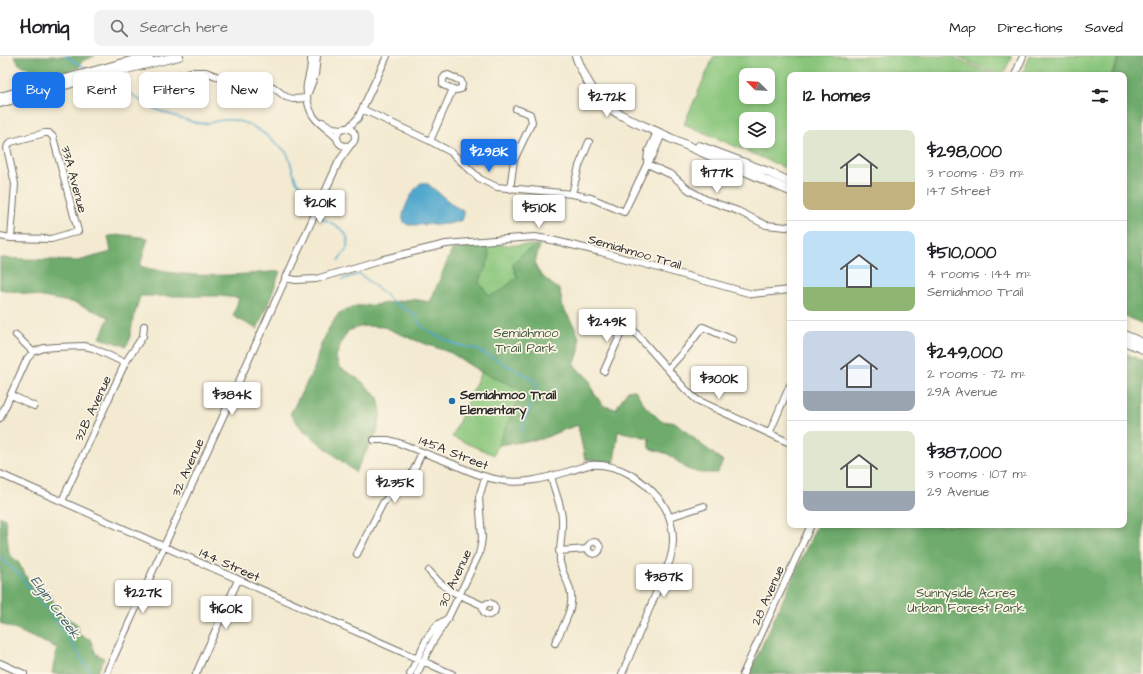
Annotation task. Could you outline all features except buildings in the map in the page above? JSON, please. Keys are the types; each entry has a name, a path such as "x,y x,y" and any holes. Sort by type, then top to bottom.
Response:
{"main road":[{"path":"95,72 149,56"},
{"path":"116,72 179,56"},
{"path":"576,56 583,74 593,92 603,103 623,117 787,190"},
{"path":"579,56 583,74"},
{"path":"0,97 73,79"},
{"path":"0,103 73,80"},
{"path":"660,133 672,135 787,181"},
{"path":"1127,336 1143,343"},
{"path":"1127,342 1143,349"}],"street":[{"path":"311,56 311,70 306,87 310,110 321,125 345,146 352,143 355,139 354,134 358,118 387,56"},
{"path":"307,96 315,74 317,56"},
{"path":"1016,72 1023,56"},
{"path":"209,73 228,81 248,80 261,82 274,87 286,97 294,100 307,96"},
{"path":"430,141 453,90"},
{"path":"362,109 451,152 480,179 497,187 572,194 591,198 624,212 647,164 648,152 660,133"},
{"path":"510,189 514,160 532,122 530,114 516,109"},
{"path":"338,140 338,133 358,118"},
{"path":"317,120 333,128 351,129 354,134"},
{"name":"33A Avenue","path":"49,133 53,137 78,231 51,239 11,238 15,184 7,148 8,145 11,142 49,133"},
{"name":"32 Avenue","path":"338,140 341,146 339,161"},
{"path":"572,194 579,166 589,142"},
{"name":"32 Avenue","path":"106,674 339,161 352,143"},
{"path":"647,164 672,175 689,190 707,200 738,211 766,226 787,227"},
{"path":"0,236 11,238"},
{"name":"Semiahmoo Trail","path":"285,278 296,280 316,279 380,260 446,244 535,237 601,252 752,294 787,290"},
{"path":"604,371 626,322 685,389 697,400 787,442"},
{"name":"32B Avenue","path":"62,501 125,363 144,336 144,326"},
{"path":"668,369 686,349 703,326 733,340"},
{"path":"16,335 33,352"},
{"path":"0,418 27,359 33,352 50,347 87,346 125,363"},
{"path":"769,434 787,392"},
{"path":"11,395 34,406"},
{"name":"145A Street","path":"374,440 389,440 395,442 485,478 530,482 589,465 602,465 616,468 629,474 654,492 665,506 670,517 674,538 673,551 622,674"},
{"path":"357,554 383,503 390,495 408,482 422,452"},
{"name":"144 Street","path":"0,474 452,674"},
{"path":"552,476 562,516 559,551 562,568 570,586 571,604 555,643"},
{"name":"30 Avenue","path":"410,674 420,660 432,637 442,629 460,595 478,554 482,537 480,497 485,478"},
{"path":"670,517 704,506"},
{"name":"28 Avenue","path":"743,674 810,528"},
{"path":"559,551 588,549"},
{"path":"429,571 444,587 484,606"},
{"path":"196,674 238,580"},
{"name":"30 Avenue","path":"417,674 420,660"},
{"path":"0,663 24,674"}],"green space":[{"path":"14,56 95,56 82,61 79,68 66,72 51,69 36,71 29,70 19,64"},
{"path":"714,56 951,56 987,72 787,72 787,169 739,148 775,148 775,112 739,112 739,148 684,124"},
{"path":"957,56 1012,56 1004,72 992,72"},
{"path":"1030,56 1119,56 1112,72 1023,72"},
{"path":"1120,56 1143,56 1143,324 1127,317 1127,72 1113,72"},
{"path":"124,235 148,238 140,266 157,270 192,275 227,275 280,271 257,329 233,316 239,298 219,296 140,296 129,341 126,346 100,338 109,317 75,303 0,289 0,258 78,261 111,252 108,236"},
{"name":"Semiahmoo Trail Park","path":"486,245 540,245 535,262 536,268 545,279 560,290 562,306 579,338 579,351 574,366 589,379 594,393 604,407 616,409 627,391 635,390 645,406 661,421 676,423 723,461 687,469 669,454 649,448 649,438 618,431 614,463 585,459 578,425 542,439 498,445 494,455 452,437 481,372 465,362 470,247"},
{"name":"Semiahmoo Trail Park","path":"486,245 490,257 479,283 490,296 502,290 517,277 512,264 524,252 540,245 535,262 536,268 545,279 560,290 562,306 579,338 579,351 574,366 589,379 593,393 604,406 616,409 627,391 635,390 645,406 661,421 676,423 723,461 717,473 700,473 687,469 668,454 649,448 649,438 618,431 614,463 585,459 578,425 542,439 498,445 522,390 481,372 451,353 384,327 363,326 348,331 341,343 336,357 339,367 360,380 378,397 381,412 377,432 355,472 302,429 290,414 314,369 320,347 329,328 339,313 356,306 375,305 411,299 430,302 452,250"},
{"name":"Sunnyside Acres Urban Forest Park","path":"1127,354 1143,361 1143,674 749,674 816,528 1127,528"},
{"path":"0,516 5,519 9,554 18,562 34,590 50,594 57,610 78,625 79,635 90,639 96,654 104,658 97,674 52,673 57,648 0,623"}],"water":[{"path":"421,183 428,184 453,205 463,211 464,215 462,220 449,224 408,225 405,223 403,216 406,206 415,189"}],"waterway":[{"path":"65,56 88,69"},
{"path":"131,93 147,105 170,115 193,122 201,124 232,120 258,129 286,152 296,181 301,186 316,195"},
{"path":"325,202 326,204 321,215 322,218 337,226 345,233 347,238 348,243 346,250 339,260"},
{"path":"343,279 359,274 361,275 394,303 416,315 419,324 433,334 457,345 476,349 528,376 537,384 537,387 521,432"},
{"name":"Elgin Creek","path":"0,556 21,576 34,596 41,602 60,625 91,674"}],"place":[{"name":"Semiahmoo Trail Elementary","path":"452,401"}]}
